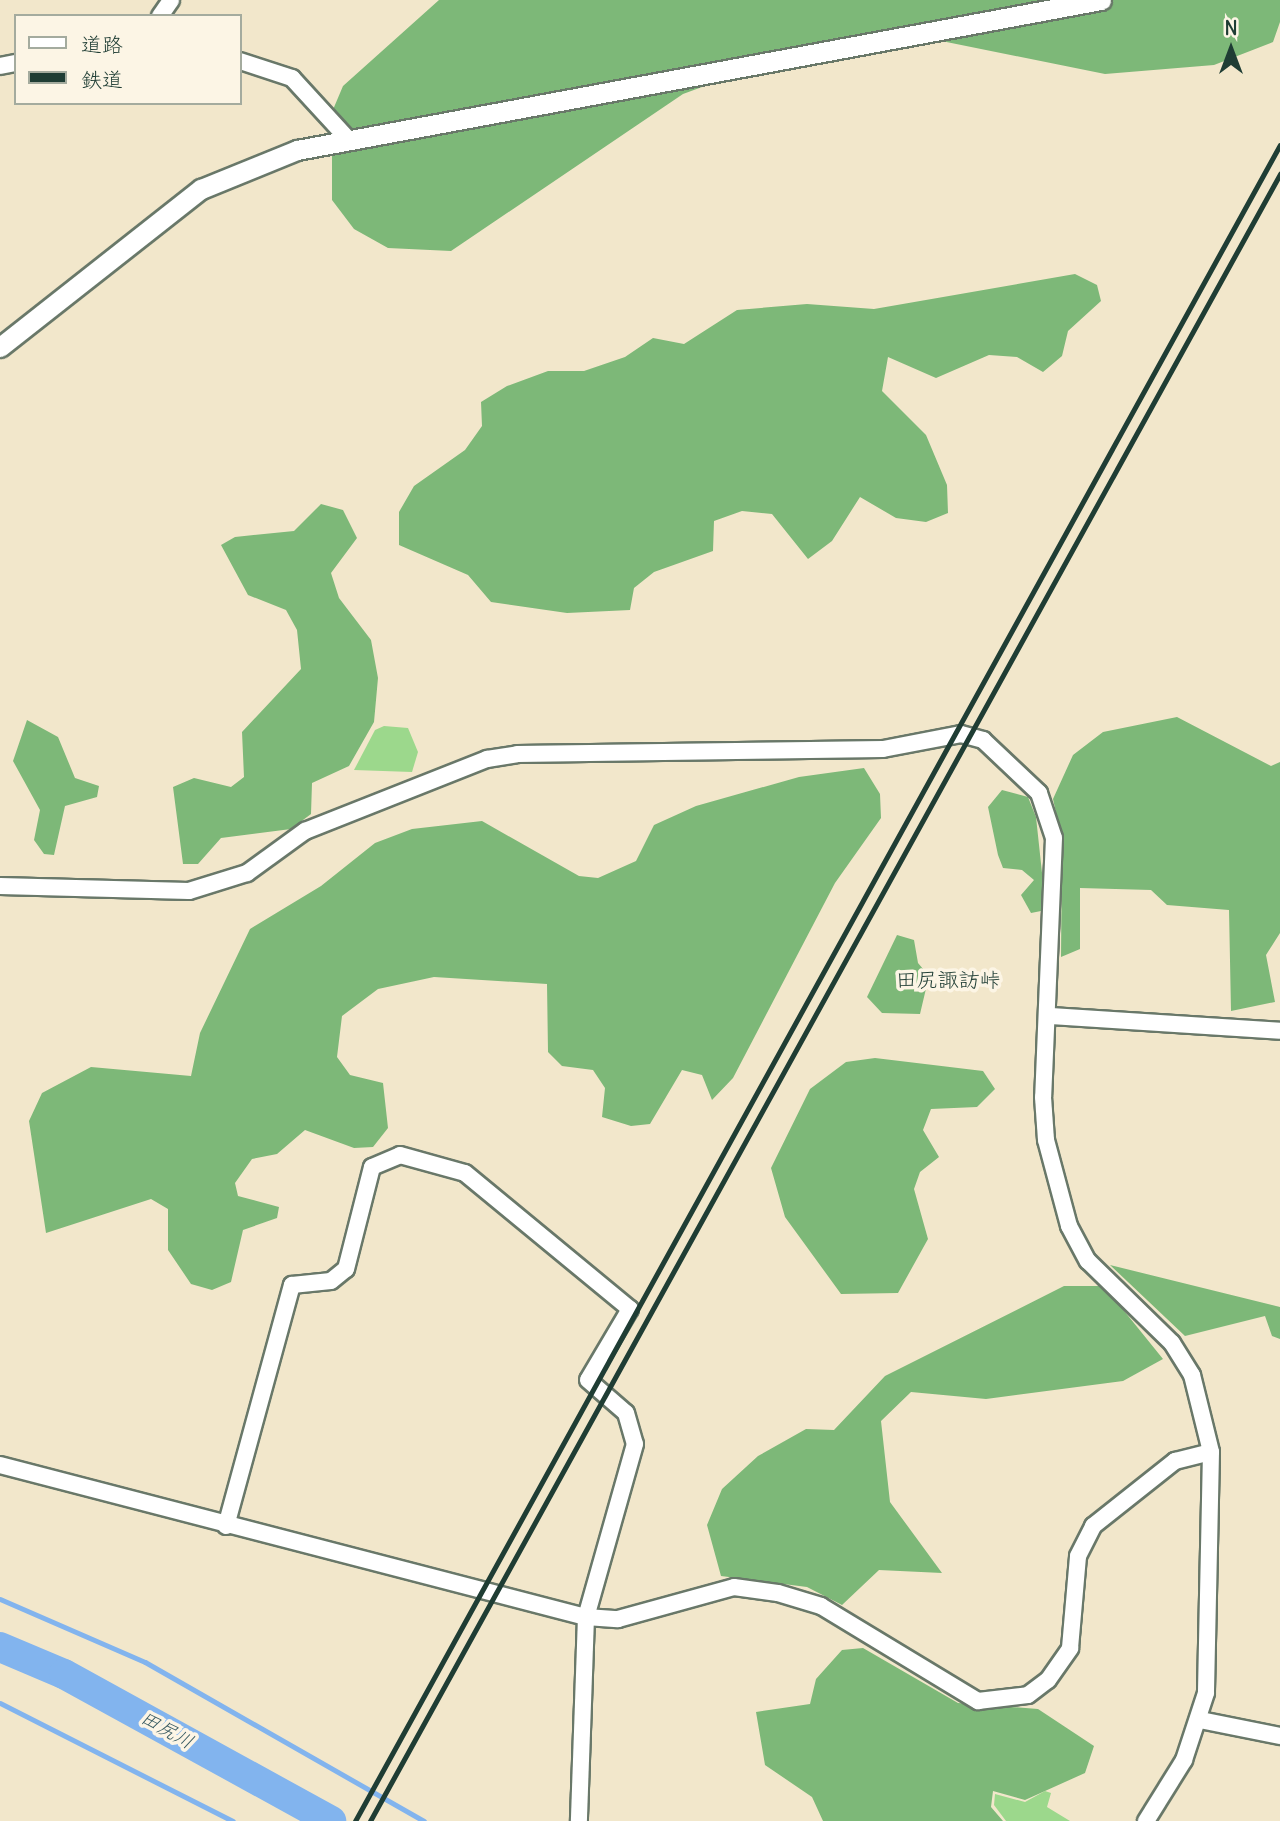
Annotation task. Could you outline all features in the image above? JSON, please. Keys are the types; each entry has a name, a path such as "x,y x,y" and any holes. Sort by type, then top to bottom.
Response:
{"street":[{"path":"0,347 201,189 247,166 347,138 1101,0"},
{"path":"242,62 292,78 347,138"},
{"path":"0,886 189,891 247,873 305,831 487,759 517,754 883,749 961,734 983,740 1039,793 1054,838 1051,1016 1044,1045 1046,1140 1069,1226 1088,1261 1172,1343 1192,1375 1211,1452 1206,1693 1200,1720 1146,1821"},
{"path":"1051,1016 1280,1031"},
{"path":"226,1526 292,1285 331,1280 346,1269 372,1167 400,1155 422,1156 465,1173 630,1309 588,1380 626,1413 635,1444 586,1617 579,1821"},
{"path":"0,1465 226,1526 586,1617 618,1619 734,1587 778,1593 821,1605 978,1701 1028,1695 1048,1680 1070,1648 1078,1556 1093,1526 1175,1461 1211,1452"},
{"path":"1200,1720 1280,1736"}],"green space":[{"path":"439,0 1280,0 1280,22 1273,42 1214,65 1105,74 902,33 836,38 683,94 451,251 388,248 354,229 332,200 332,112 343,86"},
{"path":"1075,274 1097,285 1101,301 1068,331 1062,356 1043,372 1017,357 989,355 936,378 888,357 882,391 926,435 947,485 948,513 926,522 896,518 860,497 832,541 808,559 772,514 742,511 714,521 713,551 654,572 634,588 630,610 567,613 491,602 468,575 399,545 399,512 414,486 465,450 482,426 481,402 507,386 548,371 584,371 625,357 653,338 684,344 737,310 807,304 874,309"},
{"path":"321,504 343,510 357,538 331,573 339,598 371,640 378,678 374,722 349,766 312,783 311,814 291,829 221,838 198,864 183,864 173,787 194,778 231,787 244,777 242,732 301,669 297,630 286,610 248,595 221,545 235,537 294,531"},
{"path":"1177,717 1271,766 1280,762 1280,933 1266,955 1275,1002 1231,1011 1229,910 1167,905 1151,890 1080,888 1080,949 1061,957 1062,840 1053,799 1073,755 1103,732"},
{"path":"27,720 58,737 75,778 99,786 97,797 65,806 54,855 44,854 34,840 40,810 13,761"},
{"path":"384,726 408,728 418,752 412,772 354,770 375,730"},
{"path":"864,768 880,794 881,818 835,883 733,1078 712,1100 702,1075 682,1070 650,1124 631,1126 602,1117 605,1088 593,1070 562,1066 548,1052 547,984 434,977 378,989 342,1016 337,1057 350,1075 383,1083 388,1128 373,1147 354,1148 305,1130 277,1154 252,1159 235,1183 238,1196 279,1207 277,1218 243,1230 231,1282 212,1290 191,1284 168,1250 168,1209 151,1199 46,1233 29,1121 42,1093 91,1067 191,1076 200,1033 250,929 321,886 375,843 412,829 482,821 579,876 598,878 636,861 654,825 696,806 799,777"},
{"path":"1002,790 1028,797 1036,817 1046,910 1031,913 1021,895 1034,880 1022,870 1003,868 998,855 988,807"},
{"path":"897,935 914,940 918,963 929,976 920,1014 882,1013 867,997"},
{"path":"875,1058 983,1071 995,1089 977,1107 931,1109 923,1130 939,1157 920,1172 914,1189 928,1239 898,1293 841,1294 785,1217 771,1168 810,1089 846,1062"},
{"path":"1110,1265 1280,1307 1280,1339 1272,1336 1265,1316 1185,1336"},
{"path":"1064,1286 1104,1286 1163,1359 1123,1381 986,1399 911,1392 881,1421 890,1502 942,1573 879,1570 842,1605 807,1587 721,1576 707,1525 722,1489 758,1456 806,1429 834,1430 885,1376"},
{"path":"863,1648 958,1703 1038,1709 1094,1746 1085,1773 1025,1800 993,1791 991,1807 1003,1821 823,1821 812,1797 765,1765 756,1712 810,1704 816,1679 842,1650"},
{"path":"1045,1791 1051,1793 1047,1807 1070,1821 1006,1821 994,1805 995,1794 1025,1802"}],"waterway":[{"path":"0,1599 145,1662 424,1821"},
{"name":"田尻川","path":"0,1647 64,1674 331,1821"},
{"path":"0,1703 233,1821"}],"railway":[{"path":"355,1821 1280,145"},
{"path":"370,1821 1280,174"}],"district":[{"name":"田尻諏訪峠","path":"948,980"}]}
